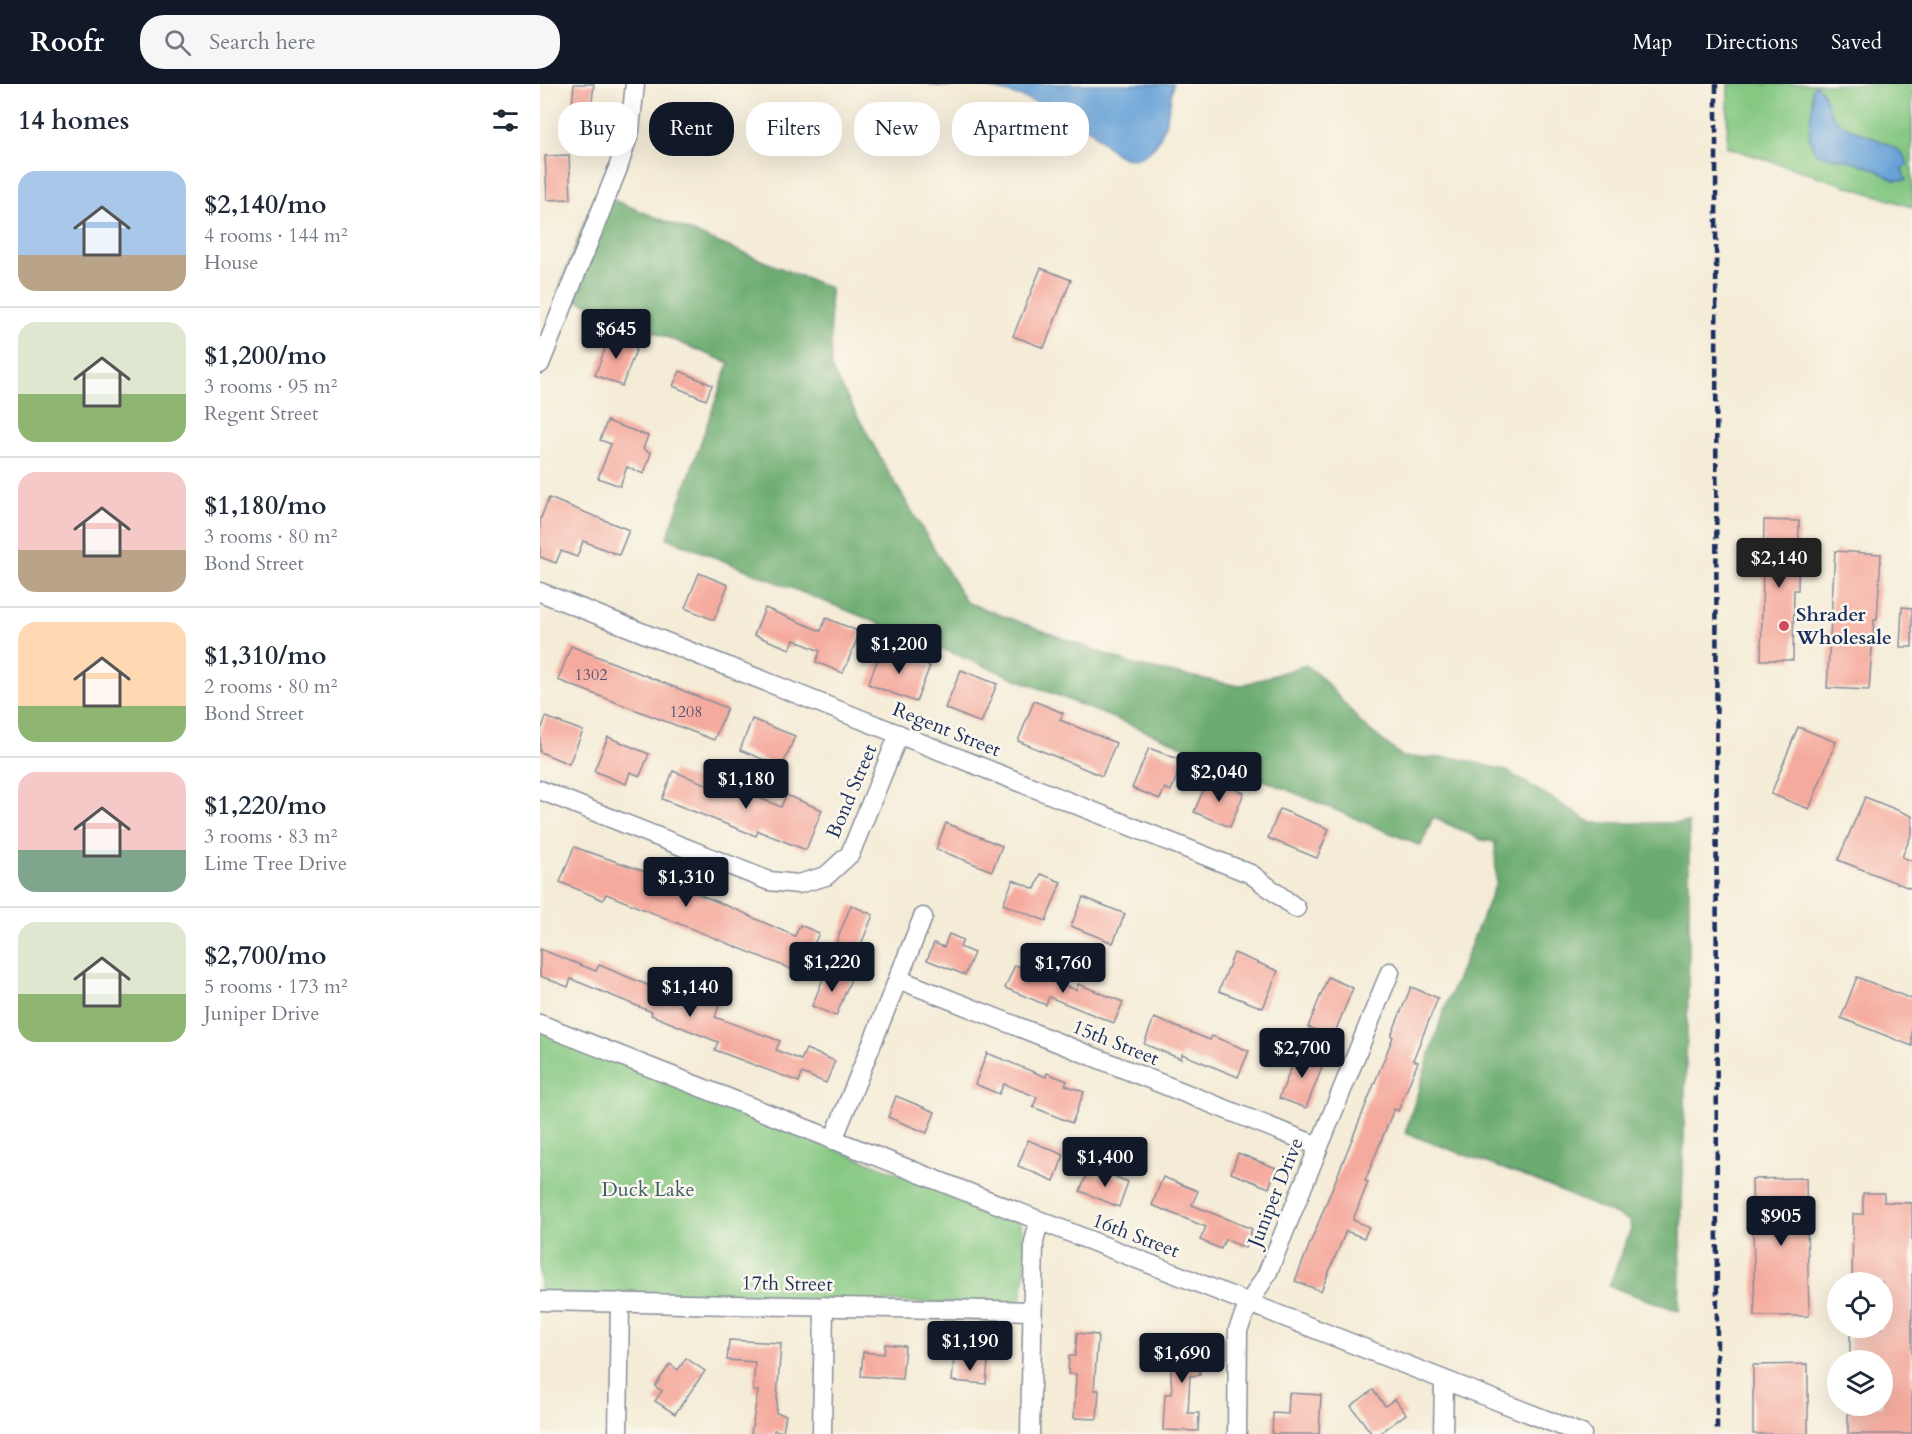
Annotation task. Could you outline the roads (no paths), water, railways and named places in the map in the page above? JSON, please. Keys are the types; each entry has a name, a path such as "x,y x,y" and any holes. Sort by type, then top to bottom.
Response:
{"street":[{"path":"633,102 635,84"},
{"path":"637,114 650,84"},
{"path":"540,364 622,156"},
{"name":"Regent Street","path":"540,592 1251,874 1296,908"},
{"name":"Bond Street","path":"540,790 770,881 798,884 825,876 850,854 899,734"},
{"path":"833,1140 923,917"},
{"name":"Juniper Drive","path":"1236,1434 1238,1330 1249,1303 1267,1274 1390,972"},
{"name":"15th Street","path":"898,979 1318,1146"},
{"name":"16th Street","path":"540,1024 1582,1434"},
{"path":"1030,1434 1034,1242 1039,1221"},
{"name":"17th Street","path":"540,1301 1032,1311"},
{"path":"618,1434 620,1302"},
{"path":"822,1434 824,1306"},
{"path":"1443,1434 1444,1380"}],"water":[{"path":"928,84 1173,84 1160,138 1146,154 1129,159 1115,153 1089,129 1089,102 1035,102 978,86"},
{"path":"1815,85 1822,91 1829,109 1838,121 1902,153 1907,165 1902,169 1906,180 1893,180 1875,169 1852,161 1817,154 1811,143 1809,132 1812,89"}],"railway":[{"path":"1716,84 1717,1434"}],"place":[{"name":"Shrader Wholesale","path":"1784,626"}],"park label":[{"name":"Duck Lake","path":"648,1189"}]}
